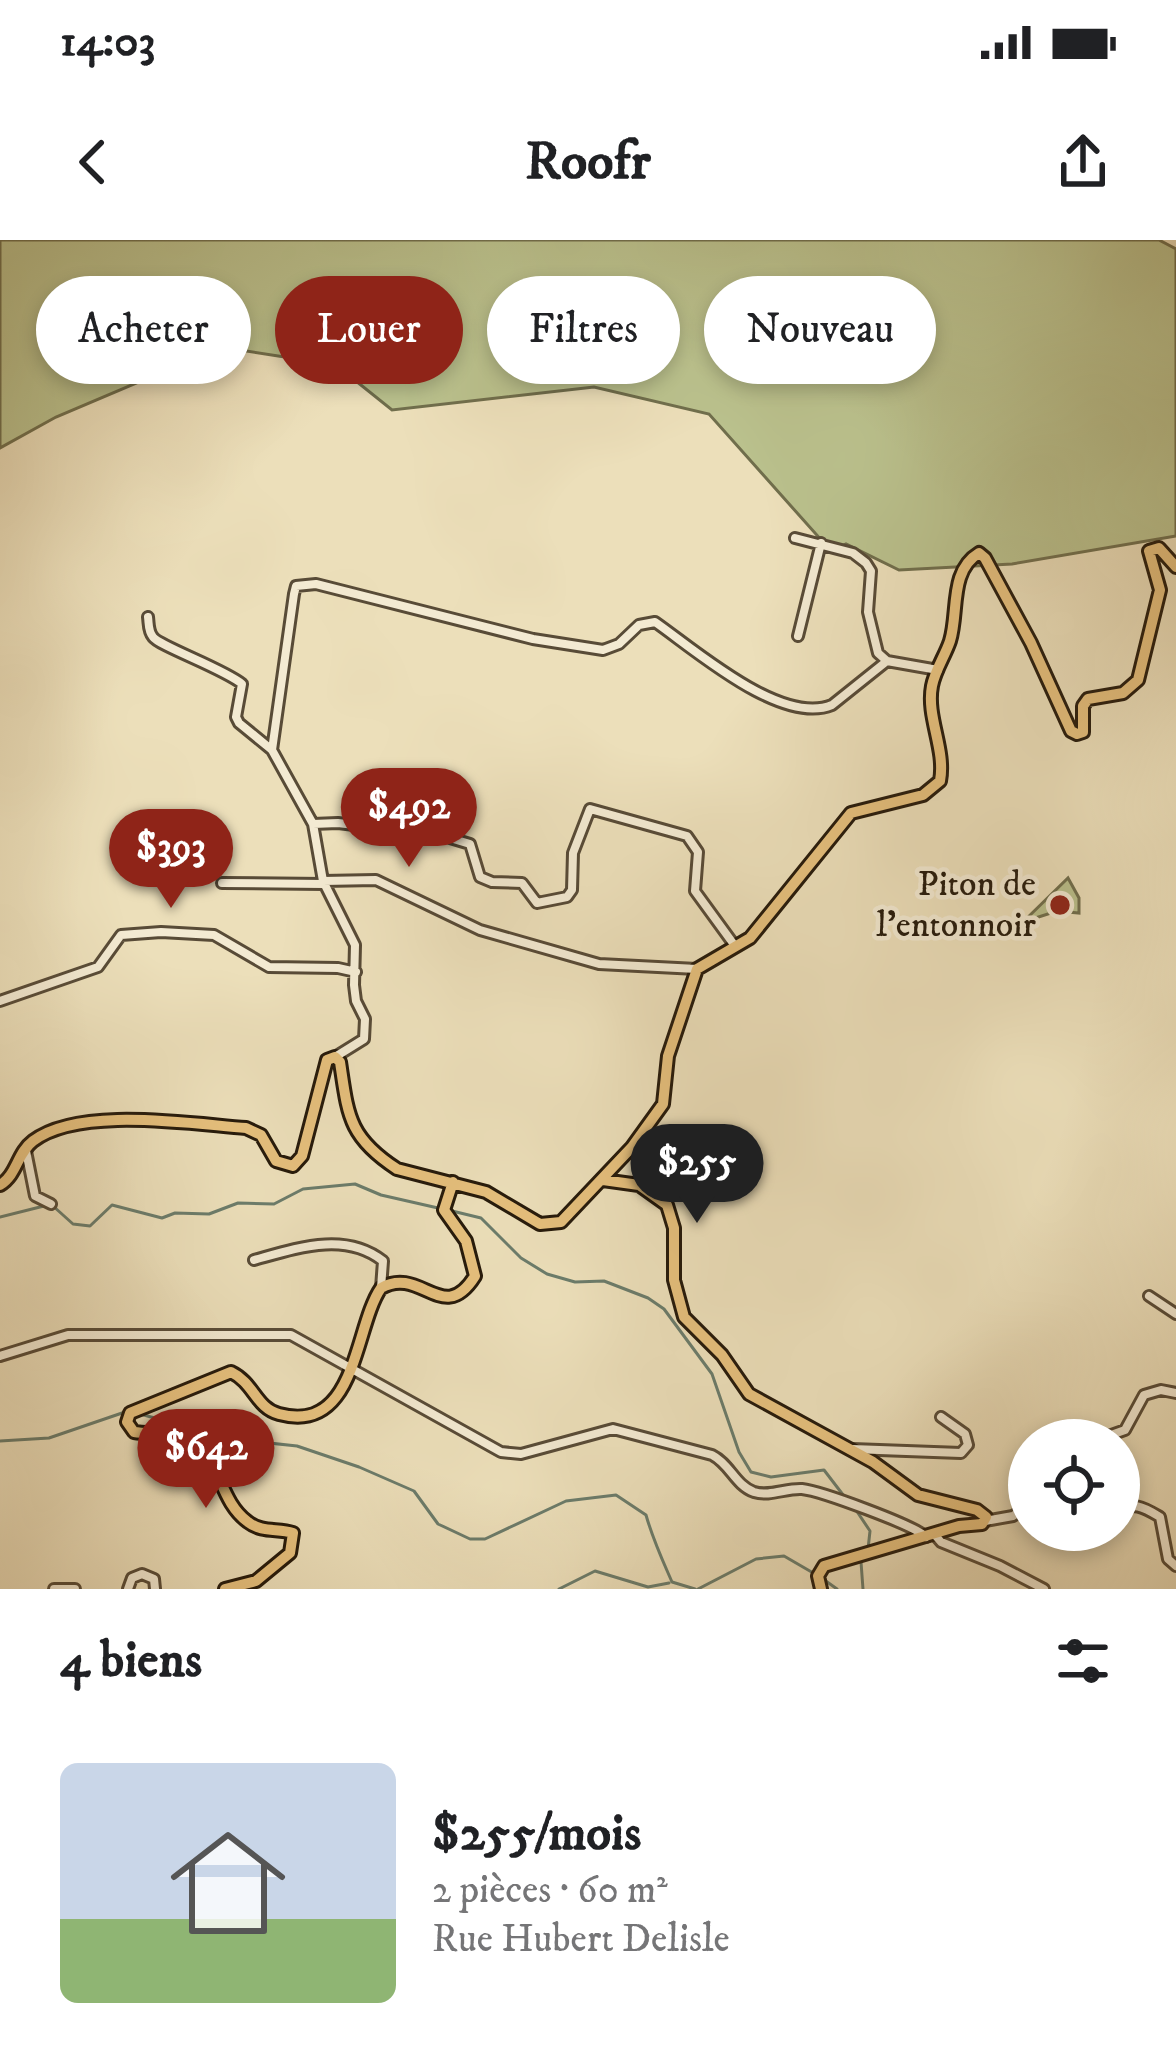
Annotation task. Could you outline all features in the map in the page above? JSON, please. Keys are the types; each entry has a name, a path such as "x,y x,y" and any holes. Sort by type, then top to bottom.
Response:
{"main road":[{"path":"0,1186 13,1175 36,1139 68,1128 130,1119 246,1128 261,1135 276,1161 293,1166 302,1156 327,1060 335,1057 340,1062 348,1119 397,1169 486,1192 547,1225 561,1222 603,1180 663,1104 671,1044 698,969 750,938 851,813 923,795 940,781 943,757 932,686 951,638 964,568 979,553 1021,624 1071,731 1083,731 1083,706 1088,699 1123,693 1138,680 1160,590 1149,551 1160,548 1176,567"},
{"path":"603,1180 639,1185 667,1204 674,1228 674,1280 684,1317 722,1355 740,1386 851,1448 918,1495 983,1513 986,1521 824,1566 820,1586"},
{"path":"226,1589 256,1581 290,1553 293,1533 253,1526 229,1506 215,1467 200,1447 181,1437 134,1432 128,1422 136,1408 231,1372 247,1379 263,1406 278,1414 299,1416 322,1409 339,1395 352,1370 381,1288 403,1282 443,1298 466,1292 475,1276 473,1259 443,1204 452,1185"}],"street":[{"path":"795,538 853,553 871,572 868,612 878,653 887,661 938,670"},
{"path":"798,636 821,543"},
{"path":"272,750 296,586 316,584 458,622 603,650 619,644 639,625 655,622 724,674 803,707 832,706 887,661"},
{"path":"148,617 152,637 163,645 186,652 242,684 236,717 247,734 272,750 313,824 324,883 355,945 356,1001 366,1031 359,1045 335,1057"},
{"path":"451,838 470,844 480,877 522,883 537,903 567,897 572,890 573,854 590,809 687,836 698,852 695,891 736,947"},
{"path":"313,824 379,828"},
{"path":"222,883 376,880 480,930 599,964 698,969"},
{"path":"0,1001 98,968 121,935 214,935 269,968 356,972"},
{"path":"26,1149 35,1196 51,1204"},
{"path":"254,1260 305,1246 353,1244 383,1261 381,1288"},
{"path":"1149,1296 1176,1314"},
{"path":"0,1356 68,1335 291,1335 501,1452 520,1454 613,1429 712,1455 739,1482 758,1493 808,1490 916,1528 1044,1589"},
{"path":"1131,1419 1144,1395 1161,1390 1176,1393"},
{"path":"851,1448 961,1453 968,1445 965,1434 940,1417"},
{"path":"1140,1507 1160,1517 1168,1558 1176,1566"},
{"path":"986,1521 1008,1517"},
{"path":"128,1589 132,1577 142,1574 154,1580 154,1589"},
{"path":"54,1589 75,1589"}],"green space":[{"path":"0,240 1159,240 1176,249 1176,536 1012,564 899,570 846,544 831,551 709,414 594,387 392,410 360,384 463,384 463,276 275,276 275,355 251,352 251,276 36,276 36,384 134,384 56,417 0,448"},
{"name":"Piton de l'entonnoir","path":"1068,878 1079,898 1079,913 1057,911 1023,922"}],"waterway":[{"path":"53,1206 73,1224 90,1226 112,1205 162,1218 175,1213 209,1214 238,1203 274,1204 303,1189 355,1184 438,1208"},
{"path":"0,1217 44,1206"},
{"path":"448,1210 481,1218 521,1258 547,1274 575,1282 604,1281 664,1309 712,1374 739,1452 751,1472 771,1477 824,1470 847,1500"},
{"path":"0,1441 49,1438 125,1412"},
{"path":"140,1414 232,1439 297,1446 359,1467 414,1491 438,1524 470,1539 485,1539 566,1501 616,1495 646,1515 672,1582 695,1589"},
{"path":"856,1510 870,1531 868,1549"},
{"path":"698,1589 756,1559 784,1556 815,1574"},
{"path":"861,1562 863,1589"},
{"path":"559,1589 595,1571 648,1587 669,1583"},
{"path":"823,1579 837,1589"}],"place":[{"name":"Piton de l'entonnoir","path":"1060,905"}]}
